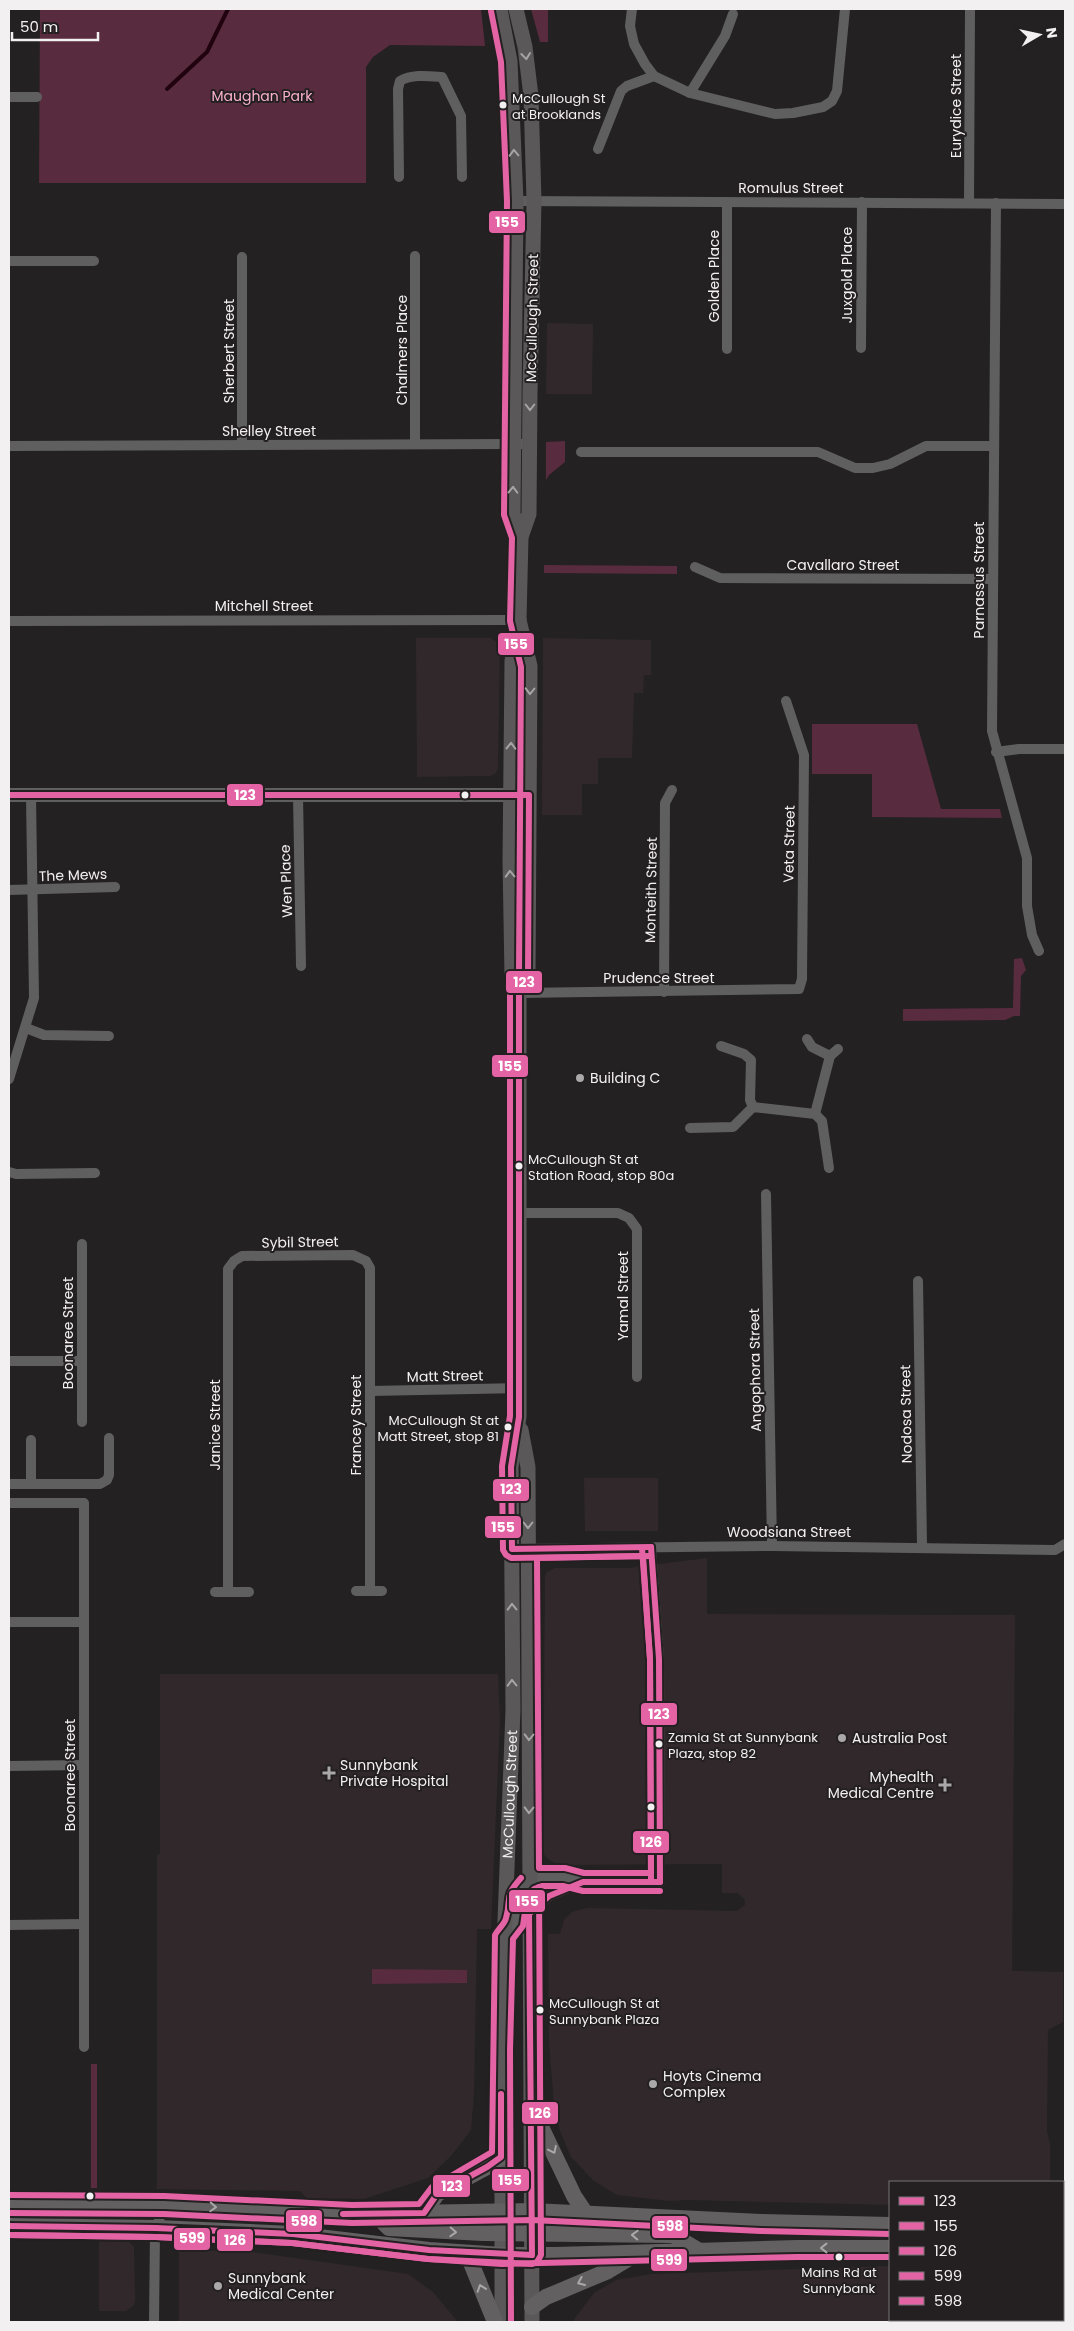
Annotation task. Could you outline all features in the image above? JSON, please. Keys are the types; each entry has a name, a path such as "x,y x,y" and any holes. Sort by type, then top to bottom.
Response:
{"main road":[{"name":"McCullough Street","path":"500,9 510,61 516,202 513,514 521,537"},
{"name":"McCullough Street","path":"502,2322 504,1936 512,1731 511,1467 519,1417 520,1388 519,992 512,976 510,795 512,662 519,620 521,537 529,514 534,201 532,96 525,47 516,9"},
{"name":"McCullough Street","path":"519,620 530,666 528,975 519,992"},
{"name":"McCullough Street","path":"519,1417 528,1467 532,2315"},
{"path":"531,2106 574,2196 586,2214"},
{"path":"424,2213 437,2194 502,2157"},
{"path":"9,2204 164,2205 375,2214 532,2211 761,2222 889,2225"},
{"path":"375,2214 389,2228 502,2233 673,2235 698,2250"},
{"path":"9,2226 156,2228 322,2236 467,2253 502,2255 889,2248"},
{"path":"532,2315 546,2297 608,2271 640,2252"},
{"path":"467,2253 496,2322"}],"street":[{"path":"632,9 630,26 634,44 654,76 690,93 776,114 822,107 832,101 837,92 845,9"},
{"name":"Eurydice Street","path":"969,203 970,9"},
{"path":"690,93 725,36 733,14"},
{"path":"399,177 398,89 400,81 408,77 434,76 442,78 461,116 462,177"},
{"path":"598,149 621,91 627,86 654,76"},
{"path":"9,97 37,97"},
{"name":"Romulus Street","path":"516,202 1065,204"},
{"name":"Golden Place","path":"727,349 728,202"},
{"name":"Juxgold Place","path":"861,348 862,202"},
{"name":"Parnassus Street","path":"996,203 992,731 996,752 1027,858 1027,906 1032,935 1038,951"},
{"name":"Chalmers Place","path":"415,256 415,444"},
{"name":"Sherbert Street","path":"242,257 242,445"},
{"path":"9,261 94,260"},
{"name":"Shelley Street","path":"9,446 530,444"},
{"path":"581,452 818,452 854,468 873,468 890,464 926,446 993,446"},
{"name":"Cavallaro Street","path":"695,568 720,578 992,579"},
{"name":"Mitchell Street","path":"9,621 519,620"},
{"name":"Veta Street","path":"786,701 804,755 802,979 799,989"},
{"path":"996,752 1019,749 1065,749"},
{"name":"Monteith Street","path":"664,992 666,802 672,790"},
{"path":"9,795 529,795"},
{"path":"9,1079 34,998 31,795"},
{"name":"Wen Place","path":"298,795 301,966"},
{"name":"The Mews","path":"9,890 115,887"},
{"name":"Prudence Street","path":"519,992 664,992 799,989"},
{"path":"26,1028 44,1035 109,1036"},
{"path":"808,1039 812,1047 834,1052 815,1114"},
{"path":"721,1046 744,1054 751,1060 750,1100 753,1107"},
{"path":"753,1107 815,1114 822,1121 828,1168"},
{"path":"690,1128 733,1127 753,1107"},
{"path":"9,1172 16,1174 95,1173"},
{"name":"Angophora Street","path":"766,1194 772,1546"},
{"name":"Yamal Street","path":"520,1213 618,1213 629,1218 637,1229 638,1376"},
{"name":"Boonaree Street","path":"82,1244 82,1422"},
{"name":"Sybil Street","path":"234,1261 242,1256 353,1255 366,1261"},
{"name":"Janice Street","path":"228,1592 228,1269 234,1261"},
{"name":"Francey Street","path":"366,1261 370,1268 370,1591"},
{"name":"Nodosa Street","path":"918,1281 922,1546"},
{"path":"9,1361 82,1360"},
{"name":"Matt Street","path":"370,1391 520,1388"},
{"path":"9,1484 100,1484 107,1480 108,1475 109,1438"},
{"path":"31,1440 31,1484"},
{"name":"Boonaree Street","path":"9,1503 84,1503 84,2046"},
{"name":"Woodsiana Street","path":"512,1549 922,1546 1055,1550 1065,1544"},
{"path":"504,1936 515,1923 517,1896 529,1882 540,1877 564,1877 582,1882 660,1882 658,1659 650,1547"},
{"path":"356,1592 382,1591"},
{"path":"215,1592 249,1592"},
{"path":"9,1622 84,1622"},
{"path":"9,1766 84,1765"},
{"path":"529,1914 549,1896 582,1882"},
{"path":"9,1925 84,1924"},
{"path":"154,2322 156,2228 164,2205"}],"shaded area":[{"path":"547,323 593,324 592,394 546,394"},
{"path":"416,638 491,638 500,645 498,768 496,773 490,776 417,777"},
{"path":"543,638 651,640 651,675 644,675 643,693 634,693 632,758 598,758 598,784 582,784 582,815 542,815"},
{"path":"584,1478 658,1478 658,1531 585,1531"},
{"path":"707,1558 707,1614 1015,1615 1012,1971 1063,1972 1063,2022 1048,2030 1047,2132 1050,2143 1050,2181 889,2181 889,2205 669,2201 617,2195 594,2181 571,2157 560,2131 554,2105 549,2043 548,1934 560,1934 564,1920 572,1912 587,1908 737,1911 745,1905 745,1900 738,1893 722,1893 722,1864 561,1865 545,1856 543,1850 545,1576 547,1572 555,1568 628,1568"},
{"path":"160,1674 498,1674 500,1720 491,1929 477,1929 474,2093 471,2130 451,2156 428,2178 364,2199 306,2198 300,2191 157,2189 157,1855 160,1854"},
{"path":"99,2241 129,2242 134,2247 135,2300 134,2305 126,2311 99,2311"},
{"path":"179,2250 252,2252 408,2274 433,2292 458,2322 179,2322"},
{"path":"889,2266 889,2321 1064,2321 1065,2266 1065,2322 572,2322 594,2293 616,2280 652,2274"}],"green space":[{"name":"Maughan Park","path":"40,9 481,9 485,46 390,45 373,57 366,67 366,183 39,183"},
{"path":"531,9 548,9 548,42 540,42"},
{"path":"565,441 565,462 549,475 546,480 546,442"},
{"path":"544,565 677,566 677,574 544,573"},
{"path":"812,724 917,724 941,809 1000,809 1002,818 872,817 872,774 812,774"},
{"path":"1022,958 1026,970 1021,976 1020,1016 1014,1016 1005,1020 903,1021 903,1009 1013,1008 1014,959"},
{"path":"372,1969 467,1970 467,1983 372,1984"},
{"path":"91,2064 97,2064 97,2188 91,2188"}],"waterway":[{"path":"167,89 207,52 228,9"}],"transit line":[{"name":"155","path":"491,11 501,62 507,201 504,515 512,538 510,621 521,667 519,973 510,993 510,1416 502,1466 503,1550 511,1558 651,1556"},
{"name":"123","path":"9,795 529,795 528,975 519,993 519,1417 511,1467 512,1549 651,1547"},
{"name":"123","path":"651,1547 659,1659 660,1882"},
{"name":"155","path":"642,1548 650,1659 651,1882"},
{"name":"126","path":"643,1556 650,1659 651,1873 584,1873 565,1868 539,1868 537,1558 643,1556"},
{"name":"126","path":"9,2195 164,2196 352,2205 419,2204 432,2187 492,2152 495,1935 505,1920 510,1894 521,1878"},
{"name":"123","path":"9,2226 156,2228 293,2234 429,2250 532,2255 529,1914 549,1896 583,1882 660,1882"},
{"name":"155","path":"511,2322 510,2050 513,1939 523,1926 527,1898 534,1889 542,1886 563,1886 583,1891 660,1891"},
{"name":"126","path":"9,2235 156,2237 292,2243 428,2259 532,2264 537,2262 541,2255 539,1887"},
{"name":"123","path":"343,2214 424,2213 437,2194 487,2167 501,2157 501,2094"},
{"name":"598","path":"9,2213 164,2214 352,2223 532,2220 761,2231 889,2234"},
{"name":"599","path":"9,2235 156,2237 292,2243 428,2259 502,2264 797,2257 889,2257"}],"place":[{"name":"McCullough St at Brooklands","path":"503,105"},
{"name":"Building C","path":"580,1078"},
{"name":"McCullough St at Station Road, stop 80a","path":"519,1166"},
{"name":"McCullough St at Matt Street, stop 81","path":"508,1427"},
{"name":"Australia Post","path":"842,1738"},
{"name":"Zamia St at Sunnybank Plaza, stop 82","path":"659,1744"},
{"name":"Sunnybank Private Hospital","path":"329,1773"},
{"name":"Myhealth Medical Centre","path":"945,1785"},
{"name":"McCullough St at Sunnybank Plaza","path":"540,2010"},
{"name":"Hoyts Cinema Complex","path":"653,2084"},
{"name":"Mains Rd at Sunnybank","path":"839,2257"},
{"name":"Sunnybank Medical Center","path":"218,2286"}]}
